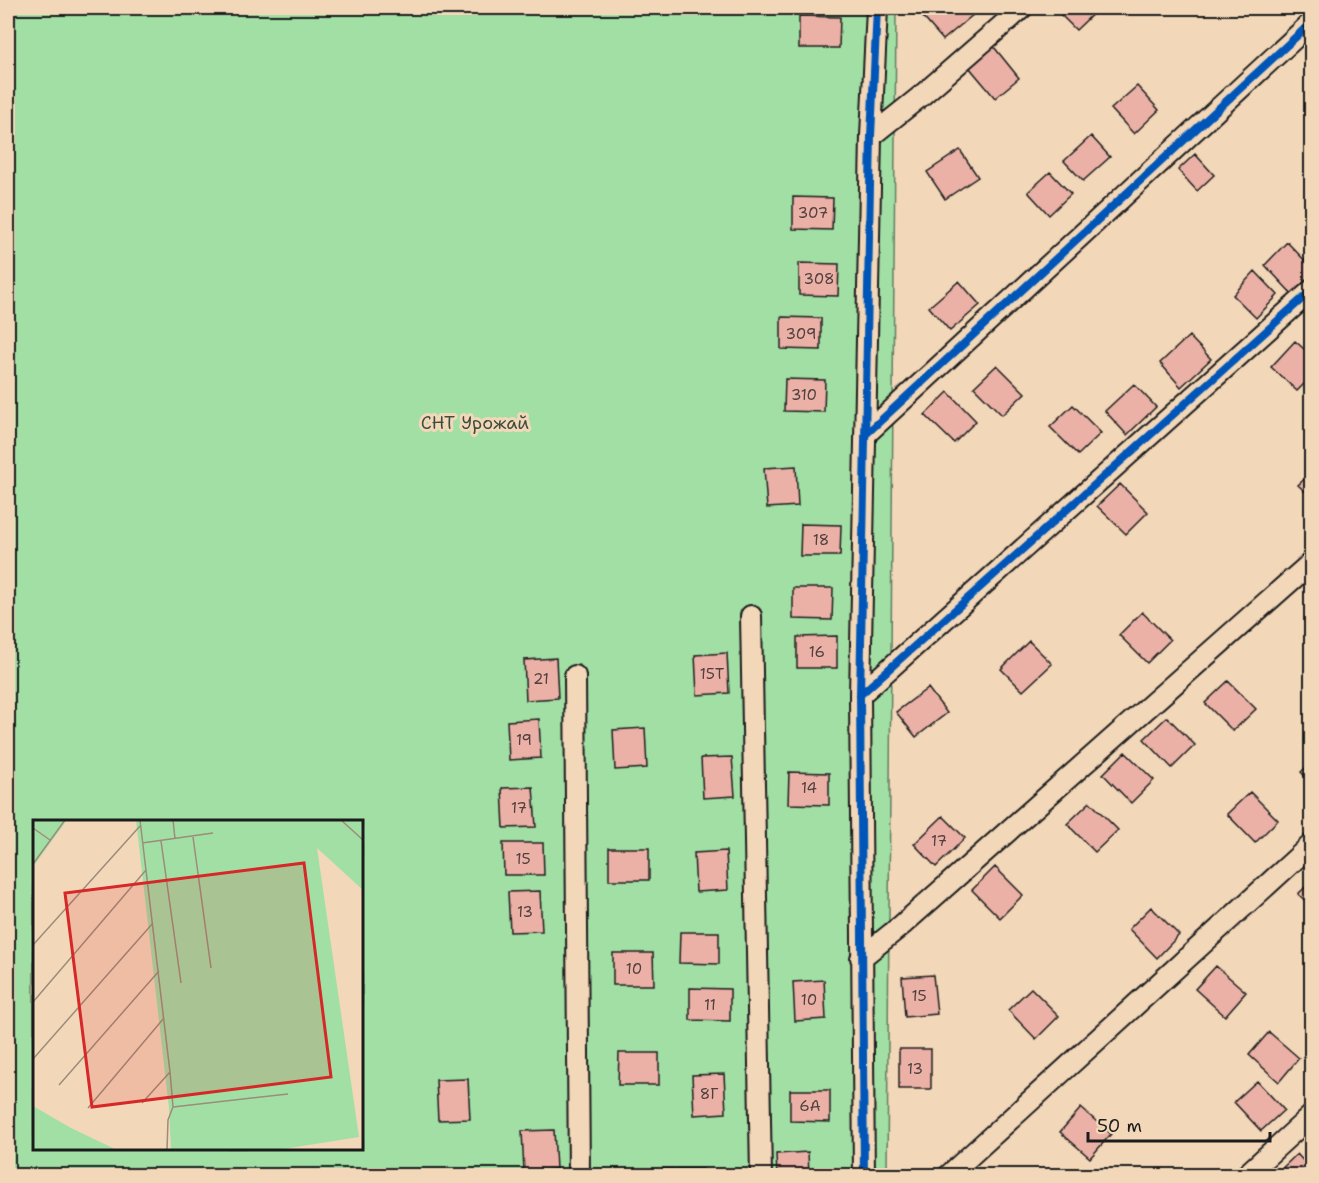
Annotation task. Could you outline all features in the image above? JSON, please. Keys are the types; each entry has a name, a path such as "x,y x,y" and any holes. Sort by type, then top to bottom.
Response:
{"street":[{"path":"864,1176 860,695 871,136 877,8"},
{"path":"871,136 921,96 1022,8"},
{"path":"865,435 1311,22"},
{"path":"860,695 1311,290"},
{"path":"861,958 902,925 1311,562"},
{"path":"751,616 761,1176"},
{"path":"575,676 579,1176"},
{"path":"948,1176 1311,844"},
{"path":"1245,1176 1311,1115"}],"green space":[{"name":"СНТ Урожай","path":"8,8 896,8 887,1175 8,1175"}],"building":[{"path":"932,8 968,8 974,14 943,40 922,16"},
{"path":"1054,8 1099,8 1076,30"},
{"path":"799,16 840,17 839,48 799,48"},
{"path":"994,47 1019,78 995,98 969,67"},
{"path":"1137,86 1159,110 1134,134 1111,109"},
{"path":"1091,136 1110,157 1083,181 1064,161"},
{"path":"960,150 978,177 945,199 927,172"},
{"path":"1195,154 1214,175 1197,191 1178,170"},
{"path":"1050,172 1071,194 1049,215 1028,192"},
{"path":"793,197 833,198 832,230 793,229"},
{"path":"1287,242 1312,268 1312,274 1292,294 1265,265"},
{"path":"799,263 839,264 838,296 799,295"},
{"path":"1255,271 1278,295 1256,318 1233,295"},
{"path":"959,281 980,305 950,331 929,307"},
{"path":"781,317 821,318 821,350 781,349"},
{"path":"1189,336 1211,359 1181,387 1160,363"},
{"path":"1295,341 1312,356 1312,376 1297,391 1271,367"},
{"path":"997,365 1025,393 1002,415 974,387"},
{"path":"785,379 825,380 824,412 784,411"},
{"path":"1134,384 1156,407 1127,435 1105,411"},
{"path":"948,392 976,421 954,443 925,415"},
{"path":"1073,405 1101,433 1078,455 1050,427"},
{"path":"796,466 798,506 767,508 764,468"},
{"path":"1312,472 1312,498 1298,485"},
{"path":"1120,484 1148,512 1126,534 1097,506"},
{"path":"801,524 841,525 840,556 800,556"},
{"path":"793,588 833,588 832,620 793,619"},
{"path":"1142,612 1170,640 1147,663 1119,635"},
{"path":"837,636 837,668 797,668 797,637"},
{"path":"1029,641 1052,664 1023,691 1001,669"},
{"path":"727,653 729,693 697,695 695,655"},
{"path":"556,658 558,698 526,700 524,660"},
{"path":"1228,681 1256,709 1233,731 1205,703"},
{"path":"928,688 947,713 916,737 896,712"},
{"path":"1167,717 1195,745 1172,768 1144,739"},
{"path":"539,719 541,758 509,760 507,721"},
{"path":"645,728 647,768 615,770 613,730"},
{"path":"1125,752 1154,780 1131,803 1103,774"},
{"path":"732,757 735,796 703,798 701,758"},
{"path":"1312,762 1312,783 1301,772"},
{"path":"789,772 829,773 829,805 788,804"},
{"path":"533,787 536,827 504,828 502,788"},
{"path":"1250,792 1278,820 1255,843 1227,814"},
{"path":"1090,802 1118,830 1095,852 1067,824"},
{"path":"943,816 965,838 936,867 914,844"},
{"path":"503,843 543,843 544,875 504,875"},
{"path":"609,848 649,848 649,880 609,880"},
{"path":"726,851 728,890 696,892 694,853"},
{"path":"995,867 1023,895 1000,918 972,890"},
{"path":"1312,881 1312,907 1298,894"},
{"path":"540,891 542,931 510,932 508,892"},
{"path":"1151,907 1179,935 1157,958 1129,929"},
{"path":"680,932 719,932 719,964 679,963"},
{"path":"613,953 653,953 654,985 613,985"},
{"path":"1216,966 1246,992 1225,1016 1195,989"},
{"path":"933,975 937,1014 905,1017 902,977"},
{"path":"824,980 826,1019 795,1021 793,982"},
{"path":"690,988 730,989 730,1021 690,1020"},
{"path":"1031,988 1059,1016 1036,1039 1008,1010"},
{"path":"1269,1032 1299,1058 1279,1082 1249,1055"},
{"path":"899,1049 931,1049 931,1089 899,1089"},
{"path":"619,1053 659,1053 659,1085 618,1085"},
{"path":"724,1074 726,1113 694,1115 692,1075"},
{"path":"468,1079 470,1119 438,1120 436,1080"},
{"path":"1257,1081 1284,1110 1261,1131 1234,1102"},
{"path":"790,1090 830,1090 830,1122 790,1121"},
{"path":"1081,1108 1111,1134 1090,1158 1060,1132"},
{"path":"554,1130 556,1169 524,1171 522,1131"},
{"path":"808,1152 809,1176 777,1176 776,1154"},
{"path":"1297,1154 1312,1170 1312,1176 1274,1176"},
{"path":"663,1169 703,1169 703,1176 663,1176"}],"cycle path":[{"path":"864,1176 860,695 871,136 877,8"},
{"path":"865,435 1312,22"},
{"path":"860,695 1312,290"}]}
